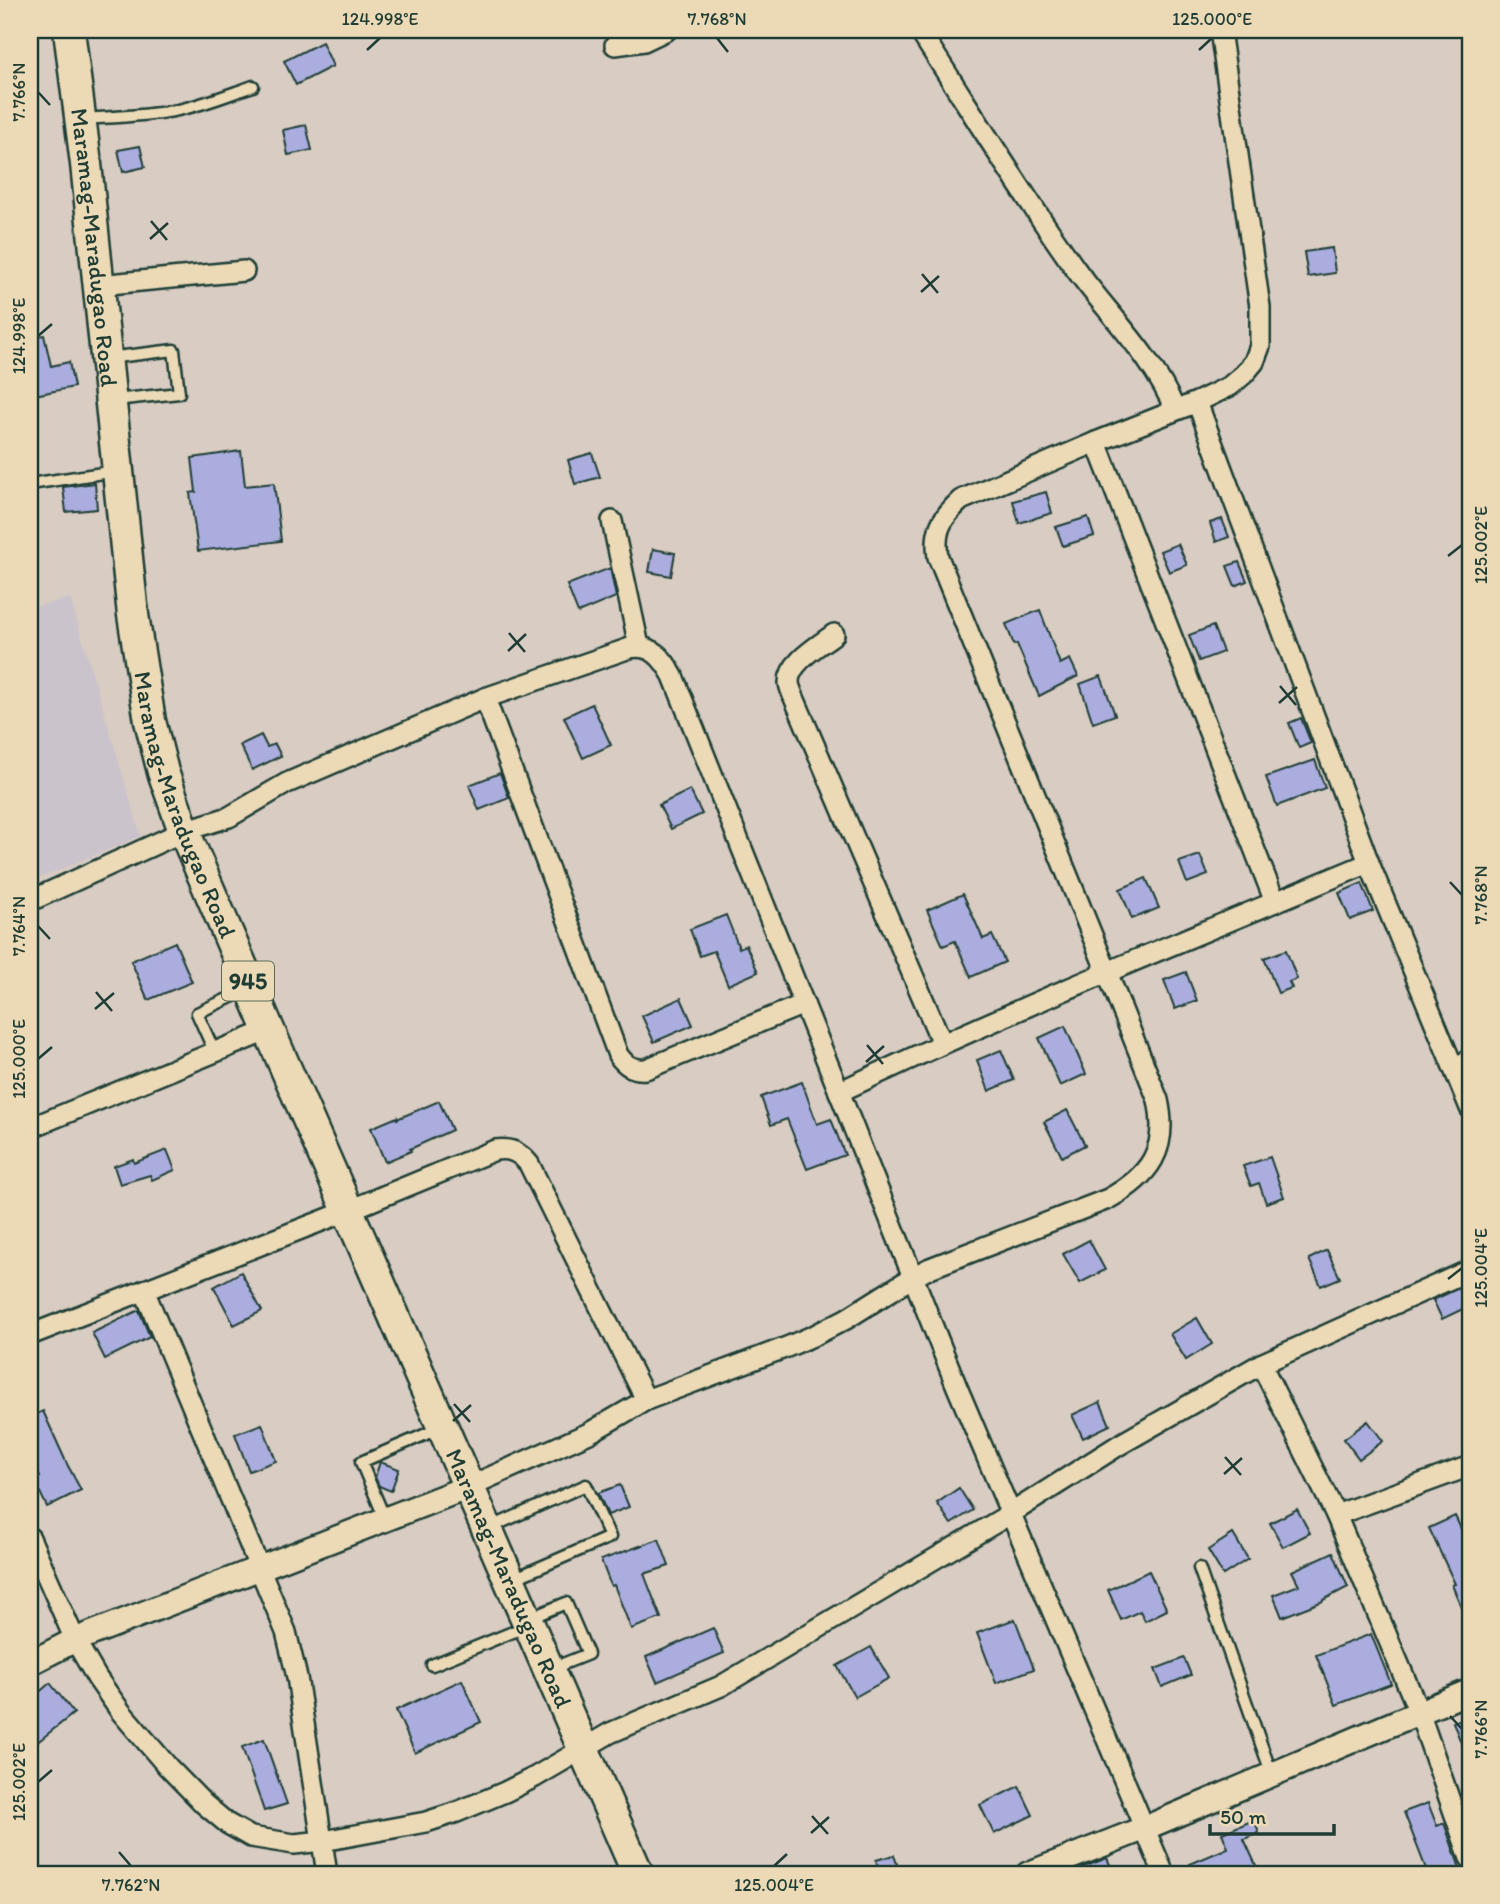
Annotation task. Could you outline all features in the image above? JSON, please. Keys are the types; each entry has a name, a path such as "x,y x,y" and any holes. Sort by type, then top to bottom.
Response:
{"main road":[{"name":"Maramag-Maradugao Road","path":"69,30 107,358 133,615 150,721 163,772 184,831 269,1030 638,1874"}],"street":[{"path":"615,44 644,41 667,30"},
{"path":"919,30 1076,270 1166,388 1175,410"},
{"path":"30,1663 75,1640 468,1487 589,1433 646,1400 815,1335 913,1277 952,1259 1108,1199 1124,1190 1150,1165 1160,1143 1161,1117 1158,1100 938,557 936,543 940,525 961,500 1197,402 1230,386 1254,362 1260,346 1260,307 1220,30"},
{"path":"99,285 244,271"},
{"path":"1197,402 1369,863 1470,1108"},
{"path":"1096,442 1275,902"},
{"path":"612,521 639,646"},
{"path":"834,634 799,662 789,682 792,694 942,1043"},
{"path":"30,901 184,831 229,817 287,783 485,698 630,648 639,646 657,654 673,676 1010,1514 1164,1874"},
{"path":"485,698 623,1063 637,1069 646,1069 804,1004"},
{"path":"839,1093 942,1043 1369,863"},
{"path":"30,1128 269,1030"},
{"path":"1456,1073 1470,1058"},
{"path":"30,1335 348,1211 495,1150 505,1149 514,1150 529,1164 646,1400"},
{"path":"30,1538 75,1640 97,1678 121,1712 168,1767 219,1818 251,1837 295,1844 426,1822 457,1812 535,1777 610,1733 721,1686 1010,1514 1119,1445 1261,1364 1470,1270"},
{"path":"144,1290 286,1632 292,1653 327,1874"},
{"path":"1261,1364 1336,1515 1419,1712 1470,1858"},
{"path":"1336,1515 1470,1466"},
{"path":"1028,1874 1145,1828 1470,1691"}],"lane":[{"path":"80,119 141,116 175,111 253,86"},
{"path":"107,358 174,350 179,393 111,400"},
{"path":"30,484 118,470"},
{"path":"215,1053 197,1013 251,988"},
{"path":"386,1520 361,1462 442,1427"},
{"path":"487,1529 586,1485 610,1537 510,1581"},
{"path":"1199,1568 1272,1775"},
{"path":"432,1665 528,1623 566,1603 588,1654 549,1670"}],"shaded area":[{"path":"70,598 141,836 30,882 30,608"}],"building":[{"path":"322,42 333,66 296,85 284,61"},
{"path":"306,125 312,150 288,155 283,130"},
{"path":"140,146 145,167 123,172 118,150"},
{"path":"1332,248 1335,273 1308,277 1304,252"},
{"path":"44,335 51,366 69,362 74,387 30,396 30,337"},
{"path":"241,451 245,486 274,483 281,541 198,551 190,493 196,492 192,458"},
{"path":"592,453 600,477 575,484 568,460"},
{"path":"95,483 97,509 66,512 63,487"},
{"path":"1046,492 1052,513 1019,523 1013,501"},
{"path":"1088,517 1094,536 1063,546 1056,527"},
{"path":"1222,519 1229,537 1216,542 1210,523"},
{"path":"1178,544 1187,565 1169,572 1160,551"},
{"path":"653,549 675,553 671,576 649,572"},
{"path":"1239,562 1247,581 1235,586 1227,566"},
{"path":"610,568 616,597 578,613 567,585"},
{"path":"1040,610 1060,664 1070,659 1078,676 1039,696 1006,624"},
{"path":"1213,626 1223,652 1199,661 1189,635"},
{"path":"1101,676 1115,715 1093,723 1080,684"},
{"path":"592,704 611,745 583,758 564,717"},
{"path":"1301,718 1311,743 1299,748 1289,723"},
{"path":"261,735 267,747 275,744 281,756 252,770 240,745"},
{"path":"1315,760 1325,788 1277,806 1266,777"},
{"path":"500,773 509,798 479,810 469,785"},
{"path":"690,790 702,814 671,829 659,805"},
{"path":"1200,855 1208,875 1187,883 1179,862"},
{"path":"1146,878 1159,908 1132,919 1120,889"},
{"path":"1362,883 1373,911 1350,920 1339,893"},
{"path":"963,894 983,939 992,935 1005,962 971,977 955,941 943,946 927,910"},
{"path":"726,915 739,948 746,945 758,972 728,985 714,951 700,956 690,929"},
{"path":"175,942 192,982 148,1000 131,961"},
{"path":"1286,950 1297,979 1289,982 1292,988 1278,993 1264,958"},
{"path":"1186,972 1197,1001 1175,1009 1164,980"},
{"path":"681,998 693,1025 654,1042 642,1016"},
{"path":"1065,1026 1086,1074 1060,1086 1039,1038"},
{"path":"1001,1050 1014,1080 989,1091 977,1060"},
{"path":"802,1082 817,1124 831,1119 845,1155 807,1169 787,1119 771,1125 761,1097"},
{"path":"439,1101 452,1130 385,1162 371,1128"},
{"path":"1067,1110 1085,1145 1062,1157 1044,1122"},
{"path":"167,1150 175,1170 152,1180 150,1175 120,1184 114,1166 133,1159 134,1163"},
{"path":"1270,1157 1284,1197 1266,1203 1259,1183 1251,1186 1243,1166"},
{"path":"1089,1240 1105,1270 1080,1283 1063,1254"},
{"path":"1327,1250 1340,1278 1321,1286 1309,1259"},
{"path":"241,1272 262,1311 234,1325 214,1287"},
{"path":"1459,1288 1467,1307 1442,1319 1433,1300"},
{"path":"139,1310 150,1337 105,1359 92,1333"},
{"path":"1197,1318 1212,1344 1186,1360 1170,1334"},
{"path":"1100,1402 1110,1425 1083,1438 1072,1415"},
{"path":"43,1411 81,1490 47,1507 34,1480 40,1477 30,1454 30,1417"},
{"path":"1368,1421 1383,1441 1359,1459 1344,1439"},
{"path":"262,1424 276,1461 249,1471 235,1434"},
{"path":"380,1462 399,1469 391,1491 379,1486 375,1477"},
{"path":"620,1485 629,1507 608,1515 598,1493"},
{"path":"959,1488 973,1510 951,1524 937,1503"},
{"path":"1297,1509 1310,1533 1283,1547 1270,1523"},
{"path":"1455,1516 1470,1548 1470,1628 1452,1585 1455,1584 1429,1528"},
{"path":"1233,1534 1248,1559 1223,1575 1208,1550"},
{"path":"659,1539 669,1566 644,1574 661,1618 631,1629 601,1560"},
{"path":"1333,1552 1348,1587 1323,1601 1282,1617 1273,1595 1299,1585 1292,1571"},
{"path":"1149,1571 1167,1610 1145,1621 1140,1611 1121,1620 1108,1590"},
{"path":"1015,1619 1034,1669 996,1683 977,1633"},
{"path":"713,1628 724,1653 657,1682 646,1657"},
{"path":"1371,1634 1391,1684 1336,1705 1316,1655"},
{"path":"871,1647 889,1678 855,1697 837,1666"},
{"path":"1184,1658 1191,1675 1162,1687 1155,1669"},
{"path":"462,1680 481,1722 415,1753 396,1710"},
{"path":"50,1683 74,1713 30,1748 30,1700"},
{"path":"1470,1716 1470,1763 1469,1763 1453,1722"},
{"path":"264,1739 287,1804 264,1811 242,1747"},
{"path":"1019,1786 1033,1815 994,1834 980,1805"},
{"path":"1428,1803 1437,1826 1444,1823 1462,1874 1428,1874 1404,1812"},
{"path":"1254,1820 1259,1833 1244,1839 1260,1874 1194,1874 1190,1864 1228,1848 1222,1833"},
{"path":"894,1855 898,1867 879,1872 876,1860"},
{"path":"1107,1858 1114,1874 1083,1874 1081,1868"}]}
